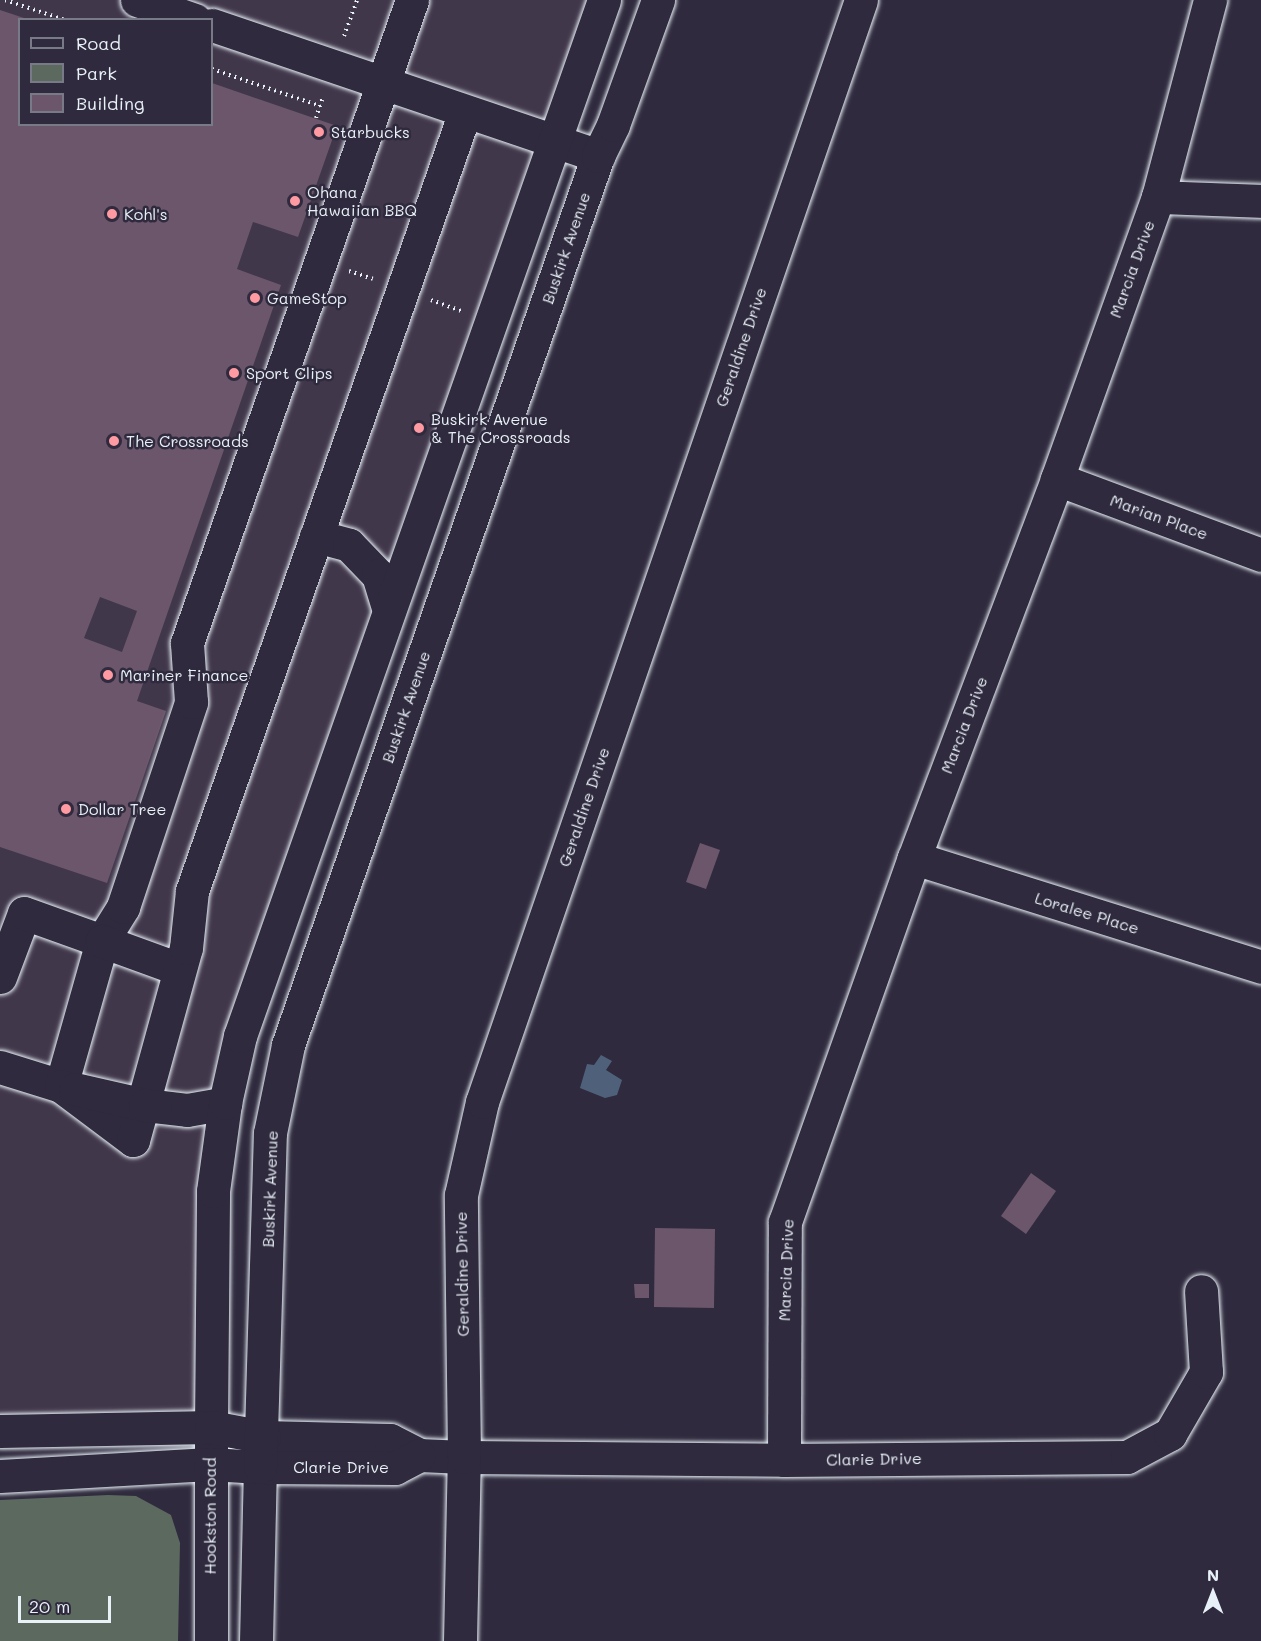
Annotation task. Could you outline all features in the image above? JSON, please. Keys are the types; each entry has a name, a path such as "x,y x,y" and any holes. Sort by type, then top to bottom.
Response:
{"street":[{"path":"137,0 189,18"},
{"path":"61,1086 102,941 123,907 191,702 187,642 412,0"},
{"path":"211,1427 213,1191 225,1103 240,1036 388,607 604,0"},
{"name":"Buskirk Avenue","path":"262,1452 270,1133 288,1045 598,156 613,125 658,0"},
{"name":"Geraldine Drive","path":"460,1641 464,1457 461,1195 482,1102 861,0"},
{"name":"Marcia Drive","path":"784,1460 785,1222 914,858 1057,480 1158,197 1210,0"},
{"path":"213,25 382,85 598,156"},
{"path":"0,1067 61,1086 133,1140 145,1105 186,948 192,891 465,112"},
{"path":"1158,197 1261,201"},
{"name":"Marian Place","path":"1057,480 1261,555"},
{"path":"316,536 349,545 378,575 388,607"},
{"name":"Loralee Place","path":"914,858 1261,967"},
{"path":"0,977 24,913 179,969"},
{"path":"145,1105 187,1110 225,1103"},
{"name":"Clarie Drive","path":"262,1452 390,1440 419,1455 464,1457 784,1460 1127,1457 1170,1434 1206,1372 1201,1291"},
{"path":"0,1431 211,1427 262,1452"},
{"name":"Hookston Road","path":"211,1427 211,1641"},
{"path":"0,1476 210,1464 262,1452"},
{"path":"256,1641 262,1452"}],"path":[{"path":"5,0 59,18"},
{"path":"213,69 320,106"}],"shaded area":[{"name":"The Crossroads","path":"0,0 604,0 240,1036 211,1427 0,1431"}],"green space":[{"path":"108,1495 136,1496 171,1515 180,1543 178,1641 0,1641 0,1500"}],"water":[{"path":"601,1055 612,1061 606,1070 622,1080 617,1095 605,1098 580,1088 587,1064 594,1065"}],"building":[{"name":"The Crossroads","path":"0,10 24,18 18,18 18,126 213,126 213,83 337,126 298,237 253,222 237,269 281,285 137,701 166,711 107,883 0,847","holes":["100,597 137,611 122,652 84,638"]},
{"path":"700,843 720,850 706,889 686,882"},
{"path":"1031,1173 1056,1191 1026,1234 1001,1216"},
{"path":"655,1228 715,1229 714,1308 654,1307"},
{"path":"634,1284 649,1284 649,1298 635,1298"}],"place":[{"name":"Starbucks","path":"319,132"},
{"name":"Ohana Hawaiian BBQ","path":"295,201"},
{"name":"Kohl's","path":"112,214"},
{"name":"GameStop","path":"255,298"},
{"name":"Sport Clips","path":"234,373"},
{"name":"Buskirk Avenue & The Crossroads","path":"419,428"},
{"name":"The Crossroads","path":"114,441"},
{"name":"Mariner Finance","path":"108,675"},
{"name":"Dollar Tree","path":"66,809"}]}
